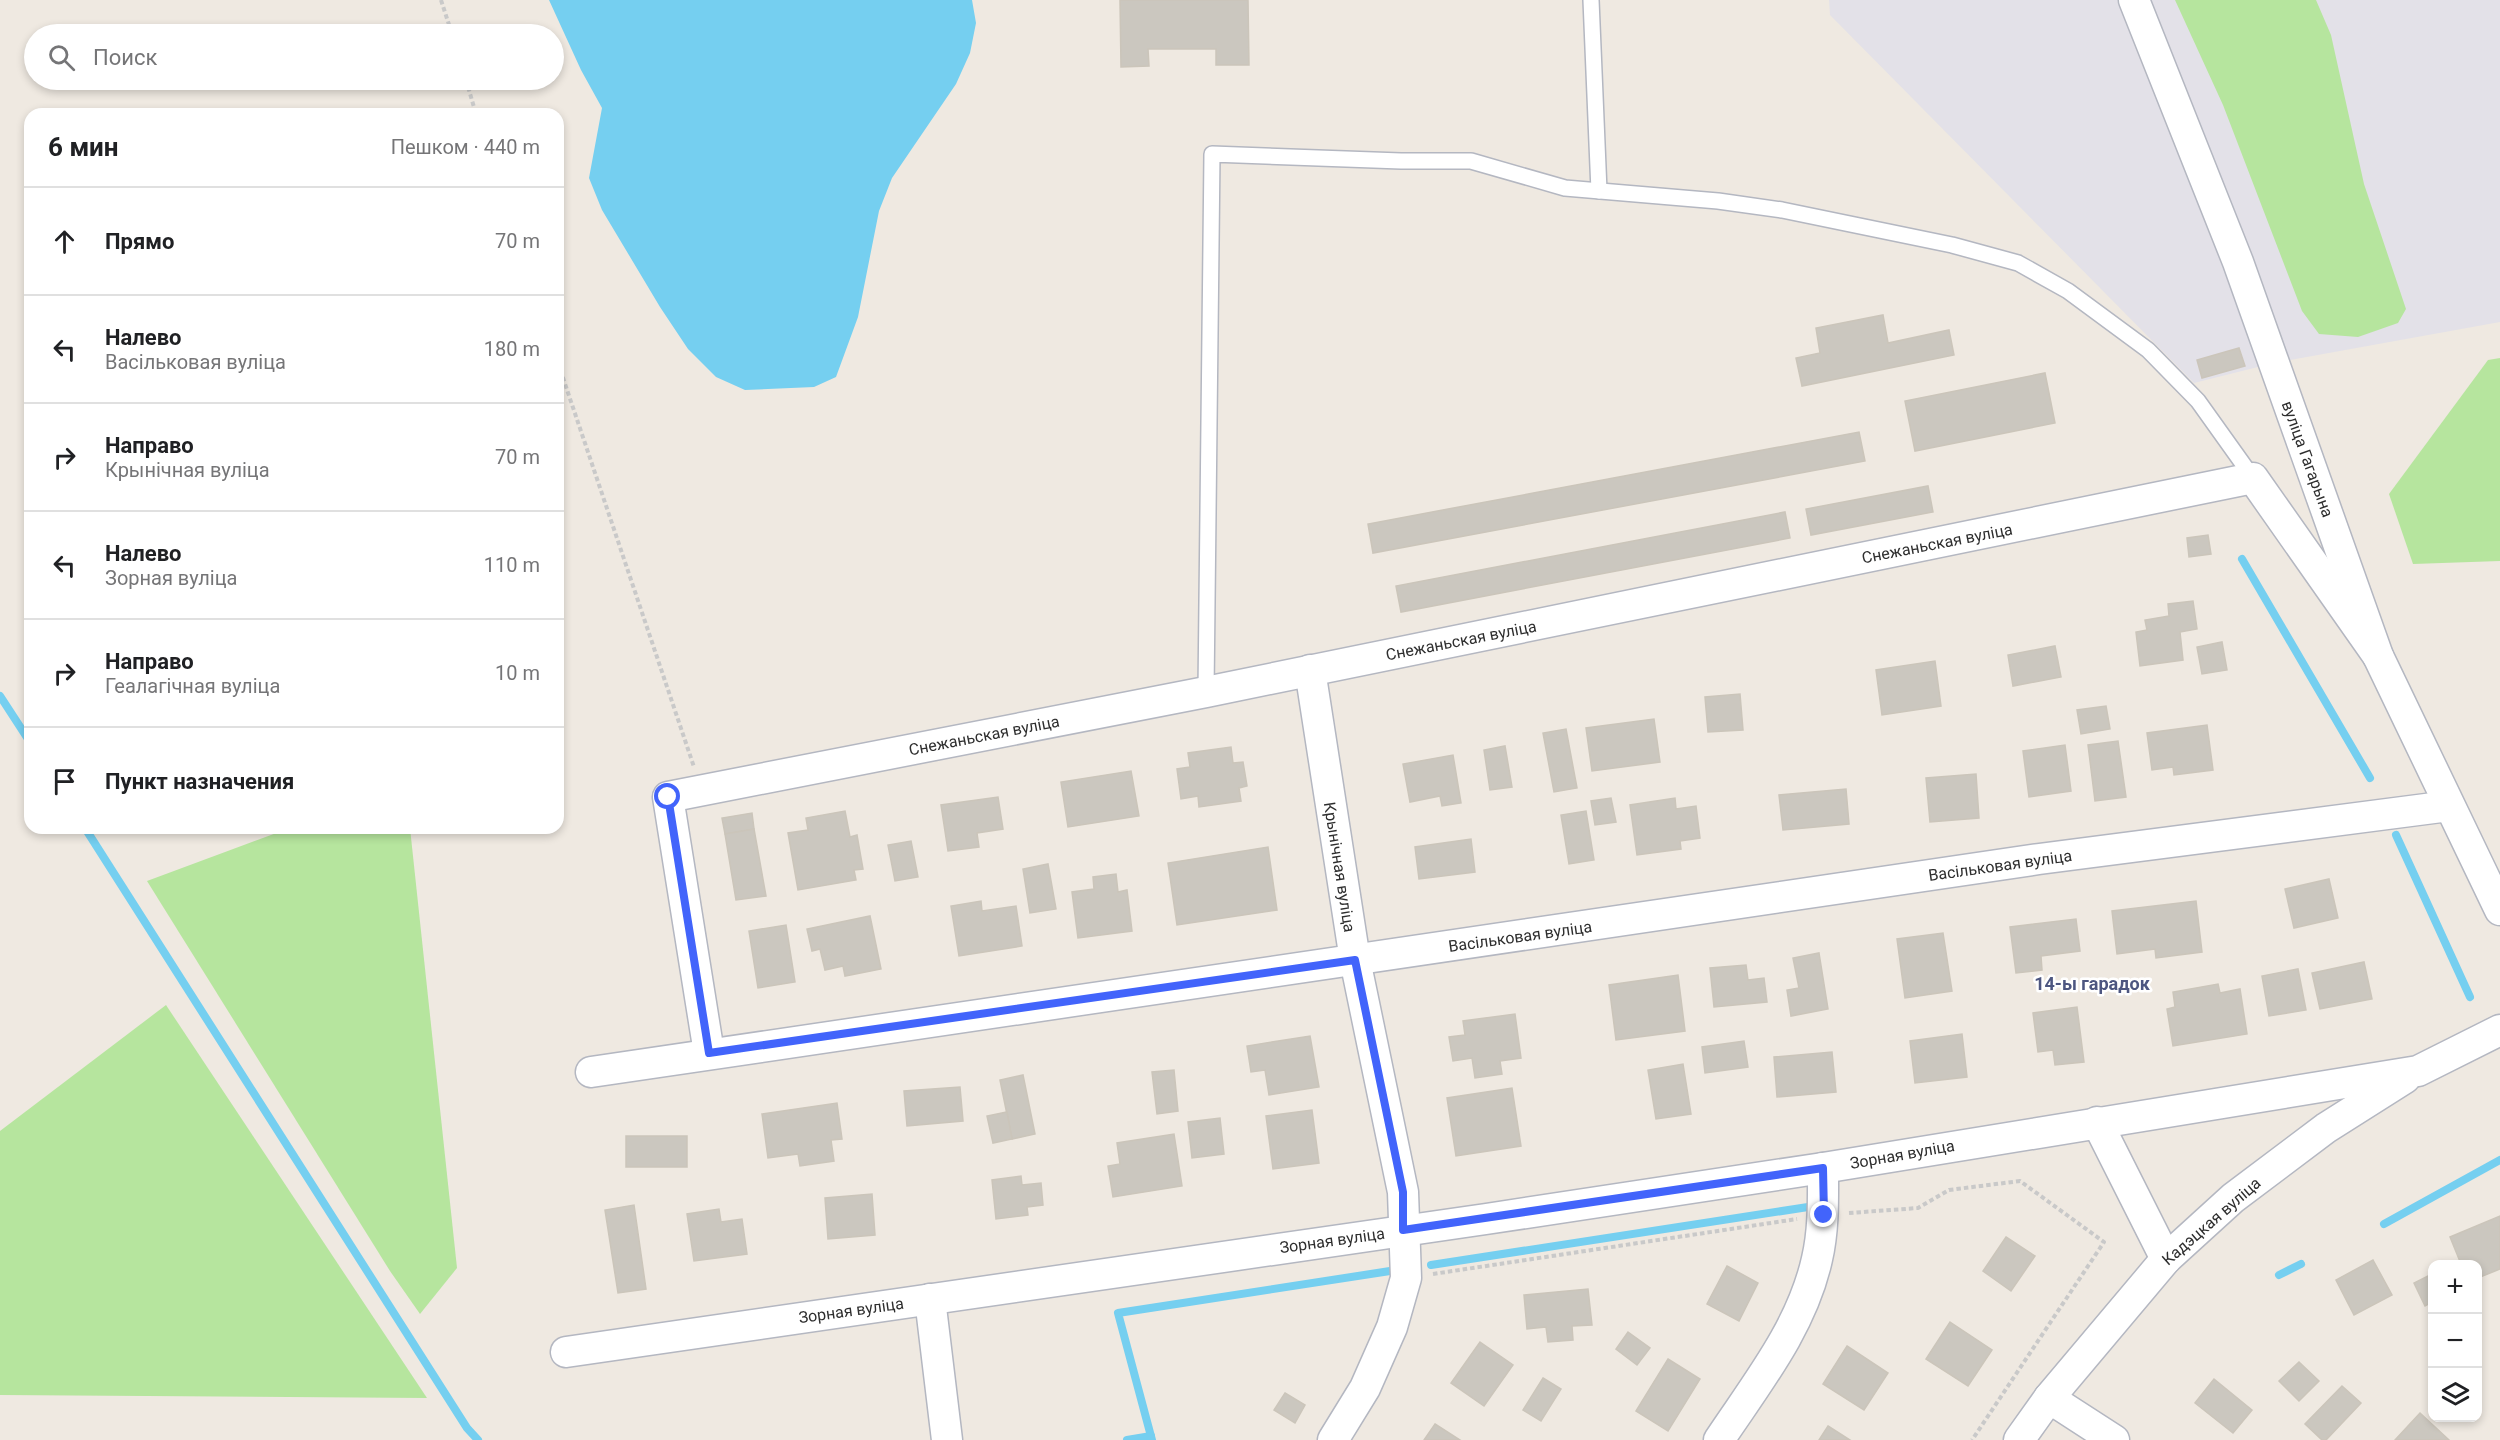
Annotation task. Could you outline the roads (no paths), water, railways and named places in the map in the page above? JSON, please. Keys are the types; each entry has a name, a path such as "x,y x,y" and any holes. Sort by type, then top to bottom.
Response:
{"street":[{"name":"вуліца Гагарына","path":"2134,0 2238,262 2378,656 2500,910"},
{"path":"2253,478 2378,656"},
{"name":"Снежаньская вуліца","path":"709,1053 668,797 1206,692 2253,478"},
{"name":"Крынічная вуліца","path":"1310,670 1355,960 1403,1192 1406,1278 1392,1327 1365,1388 1333,1440"},
{"name":"Васільковая вуліца","path":"591,1072 2039,859 2449,806"},
{"name":"Зорная вуліца","path":"566,1352 1823,1168 2418,1071 2500,1030"},
{"name":"Кадэцкая вуліца","path":"2019,1440 2049,1398 2166,1258 2233,1198 2326,1128 2418,1071"},
{"path":"2097,1122 2166,1258"},
{"path":"1719,1440 1791,1331 1807,1294 1818,1258 1824,1215 1823,1168"},
{"path":"930,1299 947,1440"},
{"path":"2049,1398 2114,1440"}],"lane":[{"path":"1591,0 1599,191"},
{"path":"1206,692 1212,154 1390,161 1471,161 1565,188 1718,201 1782,210 1952,245 2018,263 2068,291 2148,350 2198,401 2253,478"}],"water":[{"path":"549,0 972,0 976,23 970,53 956,84 892,178 879,211 858,317 836,377 814,387 745,390 716,377 688,349 602,210 589,178 602,108 564,33 564,24 560,24"}],"waterway":[{"path":"2242,559 2370,778"},
{"path":"0,696 24,733"},
{"path":"89,834 467,1428 478,1440"},
{"path":"2396,835 2470,997"},
{"path":"2384,1224 2500,1160"},
{"path":"1431,1265 1808,1207"},
{"path":"2279,1275 2301,1264"},
{"path":"1152,1440 1118,1313 1390,1271"},
{"path":"1127,1440 1151,1436"}],"district":[{"name":"14-ы гарадок","path":"2092,984"}]}
